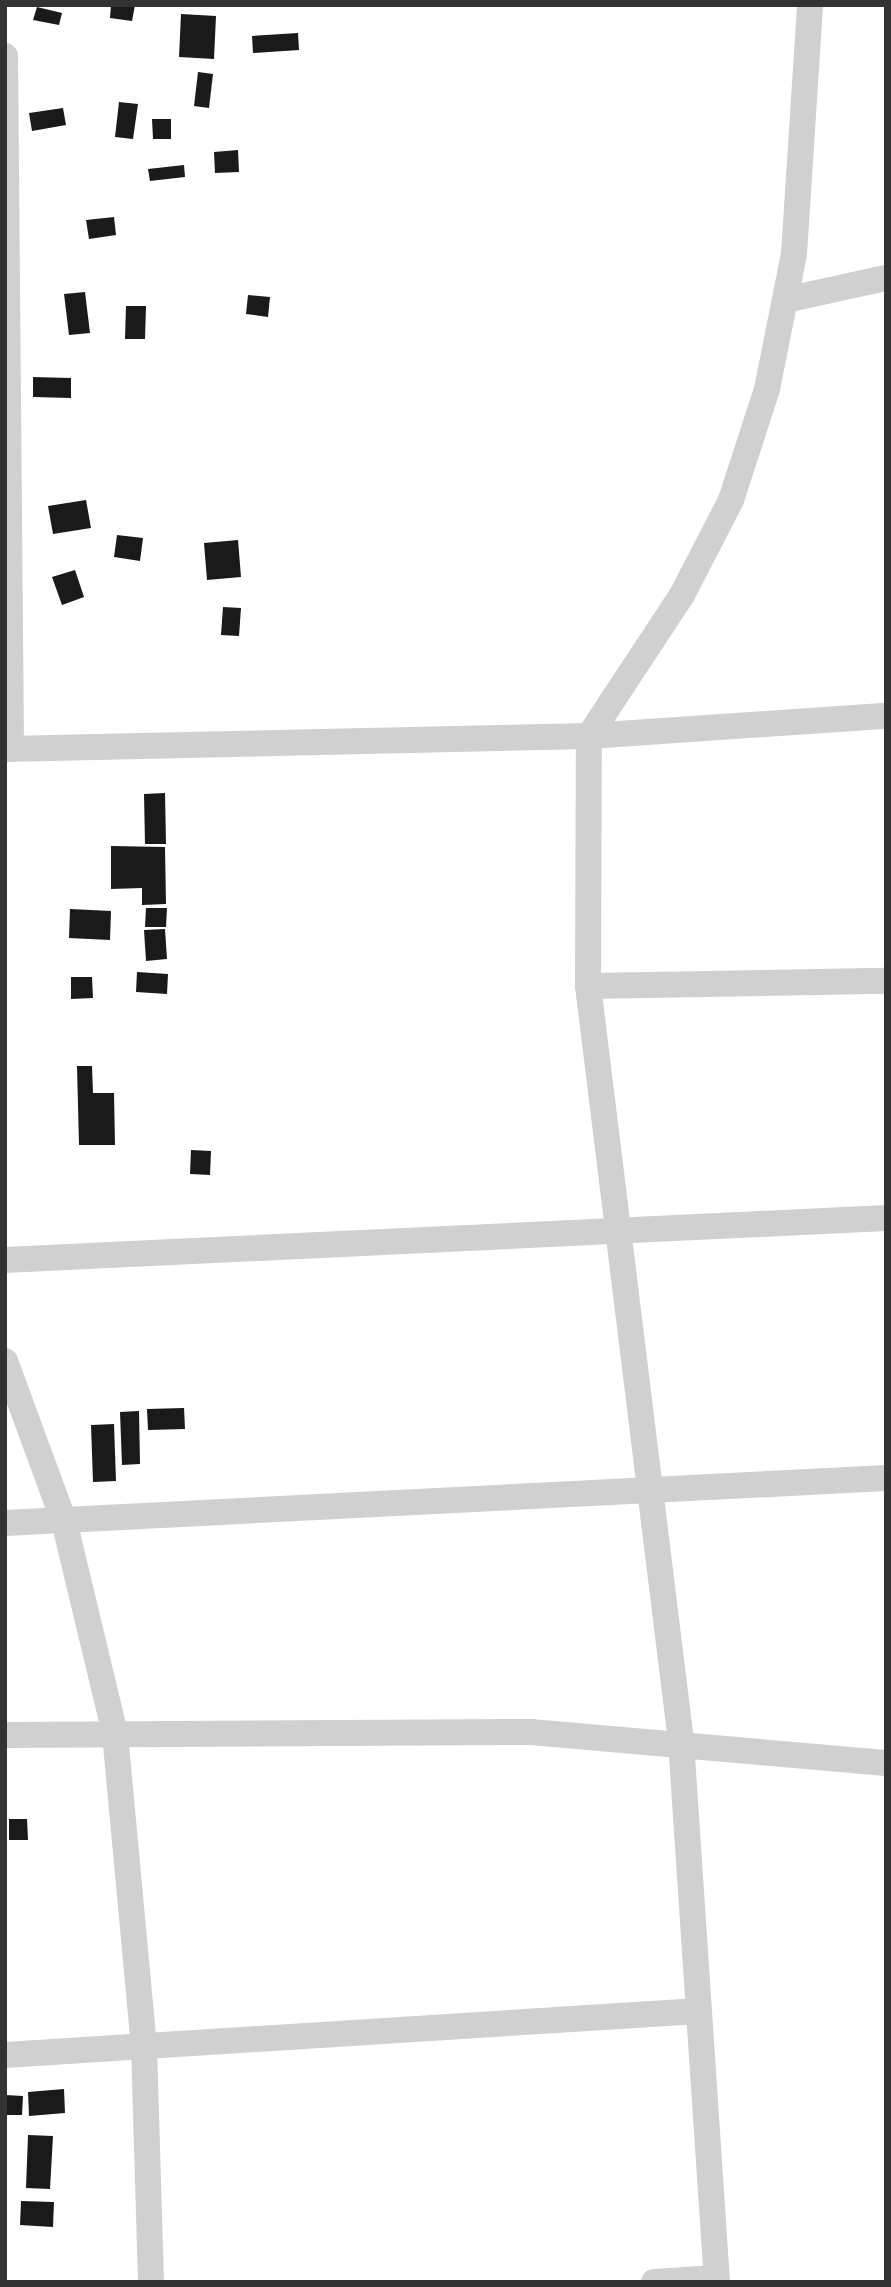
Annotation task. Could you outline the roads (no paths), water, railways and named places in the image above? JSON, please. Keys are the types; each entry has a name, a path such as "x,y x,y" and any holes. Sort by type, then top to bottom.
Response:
{"street":[{"path":"654,2282 717,2280 681,1741 588,986 589,736 682,595 731,500 767,388 794,254 810,5"},
{"path":"5,56 8,749 589,736 886,716"},
{"path":"785,300 886,278"},
{"path":"588,986 886,981"},
{"path":"5,1260 886,1217"},
{"path":"5,1361 64,1521 115,1734 144,2046 151,2282"},
{"path":"5,1523 886,1478"},
{"path":"5,1735 531,1732 681,1741 886,1763"},
{"path":"5,2055 699,2011"}]}
